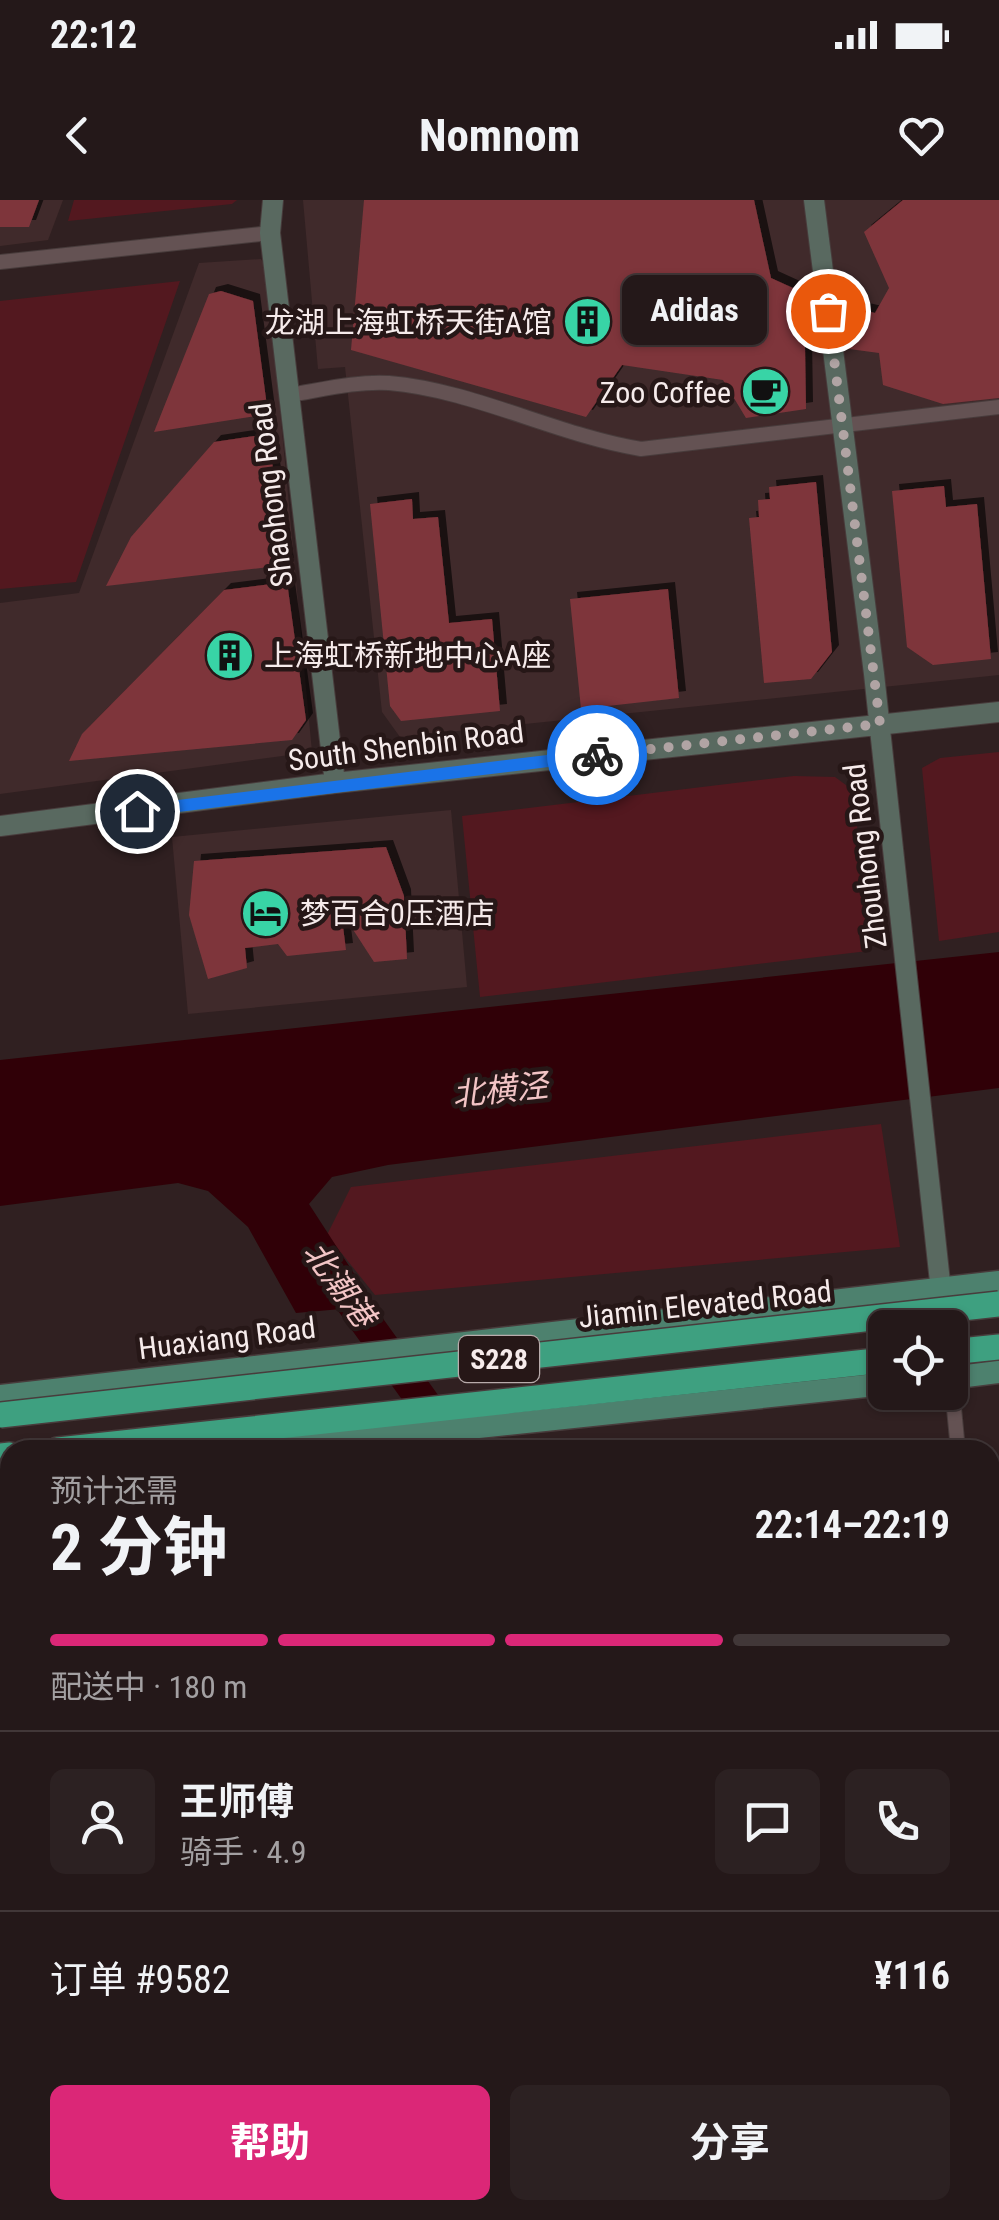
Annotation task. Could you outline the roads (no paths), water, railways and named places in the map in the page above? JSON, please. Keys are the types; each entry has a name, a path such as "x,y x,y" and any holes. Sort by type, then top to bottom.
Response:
{"highway":[{"name":"Jiamin Elevated Road","path":"0,1415 999,1304"},
{"path":"968,1360 999,1347"},
{"name":"S228","path":"150,1440 868,1362"}],"main road":[{"name":"Huaxiang Road","path":"0,1396 999,1282"},
{"path":"968,1369 999,1372"},
{"path":"360,1440 868,1386"}],"street":[{"name":"Shaohong Road","path":"273,200 270,233 335,783"},
{"name":"Zhouhong Road","path":"814,200 906,948 943,1310"},
{"path":"0,262 270,233"},
{"path":"289,395 386,383 433,389 592,441 641,449 842,422 999,407"},
{"name":"South Shenbin Road","path":"0,826 335,783 999,712"},
{"path":"954,1410 957,1440"}],"water":[{"name":"北横泾","path":"999,952 999,1088 388,1165 332,1177 309,1204 375,1306 296,1313 248,1227 208,1191 178,1183 0,1206 0,1060"}],"waterway":[{"name":"北潮港","path":"329,1271 451,1440"}],"place":[{"name":"Adidas","path":"828,311"},
{"name":"龙湖上海虹桥天街A馆","path":"587,322"},
{"name":"Zoo Coffee","path":"766,392"},
{"name":"上海虹桥新地中心A座","path":"229,655"},
{"name":"梦百合0压酒店","path":"265,913"}]}
